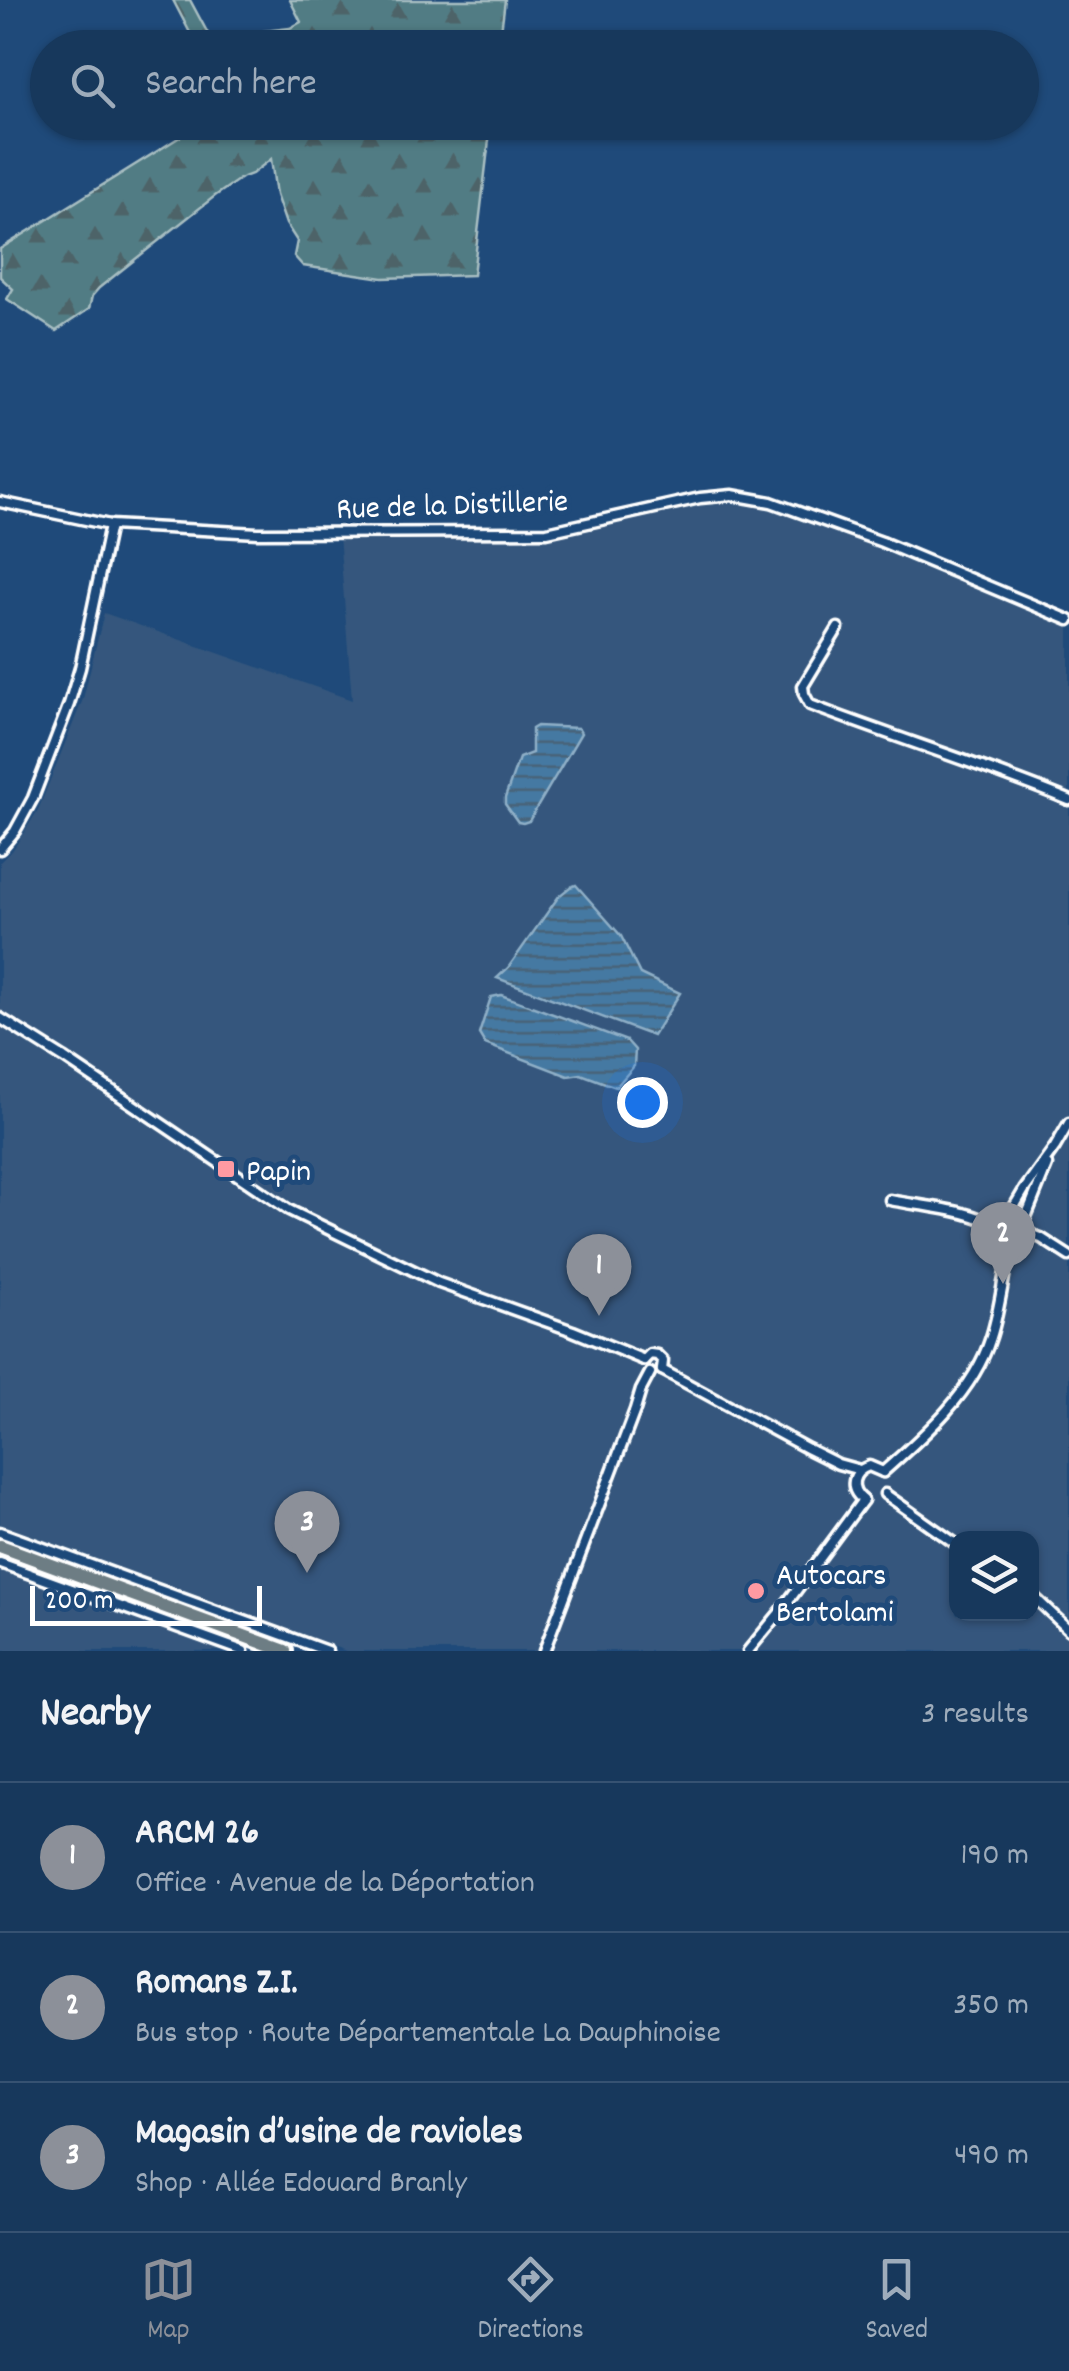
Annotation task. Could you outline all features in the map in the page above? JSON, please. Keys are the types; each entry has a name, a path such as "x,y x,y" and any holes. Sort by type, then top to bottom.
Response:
{"main road":[{"path":"0,1546 285,1651"}],"street":[{"name":"Rue de la Distillerie","path":"0,502 110,525 258,534 547,532 700,498 732,495 771,502 882,542 1069,620"},
{"path":"0,849 33,798 69,704 110,525"},
{"path":"838,628 803,686 810,705 1069,800"},
{"path":"0,1018 288,1210 439,1283 644,1360"},
{"path":"1069,1123 1002,1228 1002,1236 1020,1240 1042,1238 1069,1256"},
{"path":"883,1472 935,1423 982,1358 1024,1222 1055,1147"},
{"path":"890,1200 973,1216 1002,1228"},
{"path":"1008,1220 1024,1222"},
{"path":"657,1354 664,1361 662,1370 650,1373 644,1368 644,1360 657,1354"},
{"path":"662,1370 838,1464 860,1470 874,1467 883,1472 888,1482 885,1494 875,1501 863,1500 854,1490 860,1470"},
{"path":"544,1651 650,1373"},
{"path":"838,1464 854,1480"},
{"path":"885,1494 949,1539"},
{"path":"748,1651 863,1500"},
{"path":"0,1532 327,1651"},
{"path":"0,1562 243,1651"},
{"path":"1039,1602 1069,1630"}],"shaded area":[{"path":"713,502 758,506 814,523 1069,623 1069,1651 346,1651 0,1524 0,862 14,848 38,810 83,699 104,613 352,700 339,535 524,536 678,506"},
{"path":"578,728 581,733 529,821 523,823 505,804 505,798 519,758 532,753 532,729"},
{"path":"576,885 621,936 640,974 680,993 653,1036 497,978 559,896"},
{"path":"501,995 627,1041 635,1050 634,1066 616,1087 581,1074 568,1076 485,1044 479,1034 491,997"},
{"path":"0,1565 234,1651 0,1651"}],"green space":[{"path":"173,0 190,0 206,30 189,30"},
{"path":"290,0 505,0 501,30 272,30 301,22"},
{"path":"175,140 489,140 473,275 383,278 303,266 294,256 297,241 276,195 271,159 215,196 99,288 89,309 56,331 7,299 13,289 0,277 0,249"}],"place":[{"name":"Papin","path":"226,1169"},
{"name":"Romans Z.I.","path":"1003,1284"},
{"name":"ARCM 26","path":"599,1316"},
{"name":"Magasin d’usine de ravioles","path":"307,1573"},
{"name":"Autocars Bertolami","path":"756,1591"}]}
